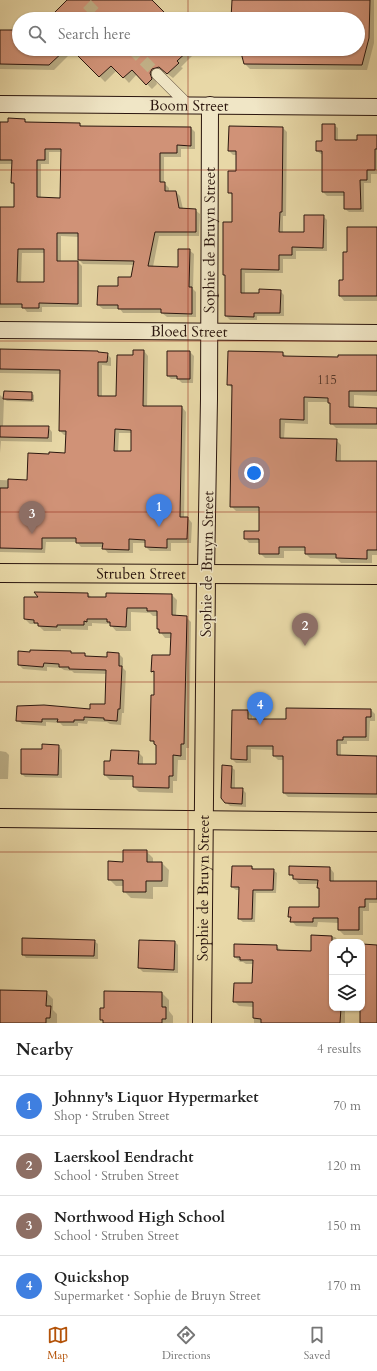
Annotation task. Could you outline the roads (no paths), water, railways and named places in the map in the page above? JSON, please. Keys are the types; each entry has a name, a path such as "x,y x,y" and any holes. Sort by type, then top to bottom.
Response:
{"main road":[{"name":"Boom Street","path":"0,104 377,107"},
{"name":"Sophie de Bruyn Street","path":"202,1023 210,105"},
{"name":"Bloed Street","path":"0,330 377,333"},
{"name":"Struben Street","path":"0,573 377,575"},
{"path":"0,818 377,822"}],"street":[{"path":"157,74 188,105"}],"tunnel":[{"path":"87,4 95,12"},
{"path":"139,56 157,74"}],"place":[{"name":"Johnny's Liquor Hypermarket","path":"159,527"},
{"name":"Northwood High School","path":"32,534"},
{"name":"Laerskool Eendracht","path":"305,646"},
{"name":"Quickshop","path":"260,725"}]}
